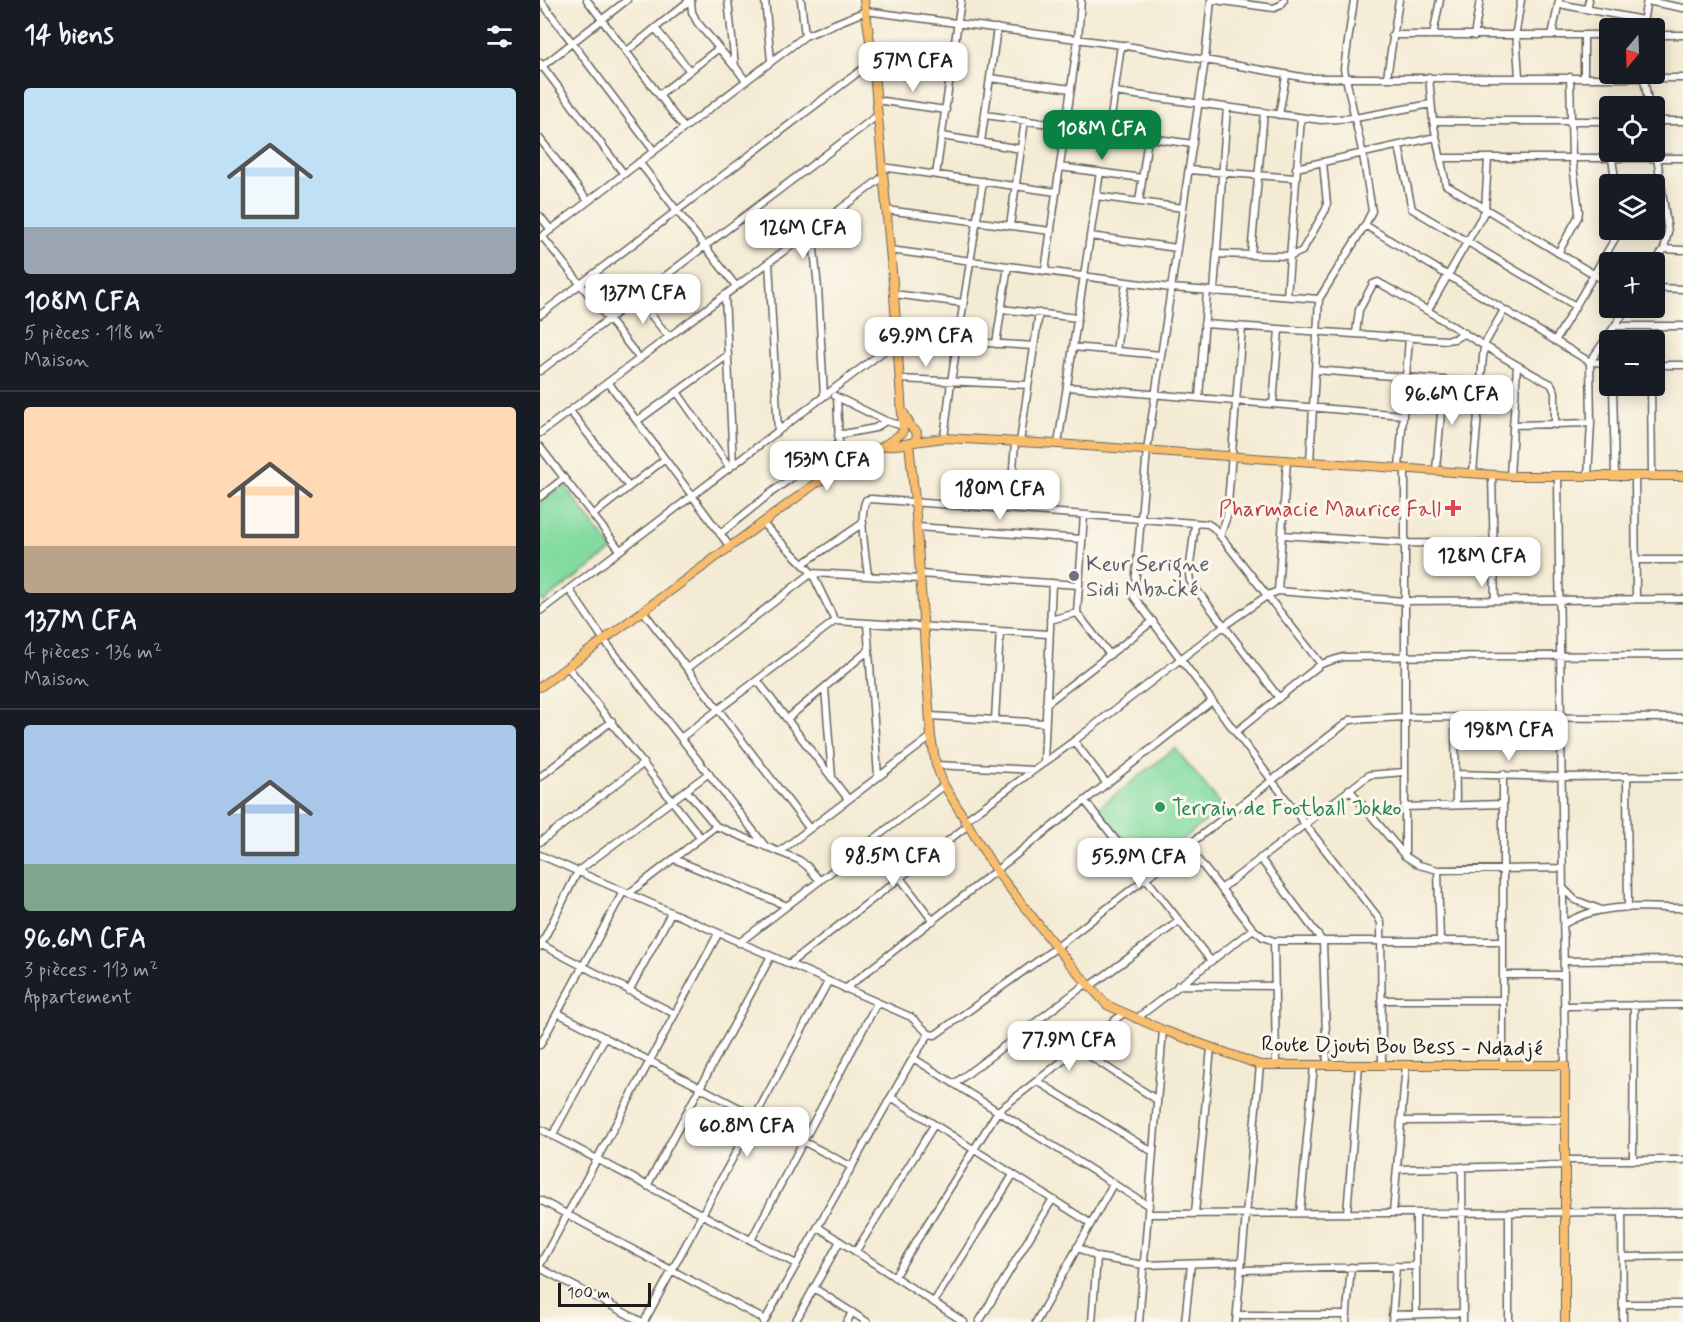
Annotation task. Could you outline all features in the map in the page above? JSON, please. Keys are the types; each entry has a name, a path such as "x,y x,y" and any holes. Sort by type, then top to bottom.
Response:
{"main road":[{"path":"864,0 873,61 902,406 907,430 917,438 910,443"},
{"path":"907,430 934,438"},
{"path":"907,430 902,438 910,443"},
{"path":"541,684 814,484 882,447 907,430"},
{"path":"882,447 944,438 1510,476 1683,476"},
{"name":"Route Djouti Bou Bess - Ndadjé","path":"910,443 930,716 936,765 944,785 966,824 996,871 1088,986 1107,1005 1136,1019 1260,1065 1565,1065 1565,1322"}],"street":[{"path":"540,0 654,151"},
{"path":"587,0 684,128"},
{"path":"624,174 541,66 627,0"},
{"path":"627,51 691,0 694,17 745,80"},
{"path":"728,0 735,66"},
{"path":"765,0 771,61"},
{"path":"801,0 805,36"},
{"path":"936,175 961,0"},
{"path":"1045,271 1071,89 1081,0"},
{"path":"1284,0 1281,5 1274,8 1213,0 1147,450 1134,597 1304,823 1378,917 1381,923 1382,1065"},
{"path":"1310,462 1319,299 1372,211 1363,154 1346,78 1345,61 1354,0"},
{"path":"1387,77 1399,0"},
{"path":"1434,36 1440,0"},
{"path":"1474,36 1480,0"},
{"path":"1519,77 1516,35 1521,0"},
{"path":"1587,9 1589,0"},
{"path":"1643,18 1647,1 1683,8"},
{"path":"1552,36 1559,2 1633,18"},
{"path":"639,359 541,237 805,36 866,11 1121,45 1286,76 1322,79 1599,77"},
{"path":"656,28 690,71"},
{"path":"981,142 997,28"},
{"path":"1392,35 1599,35"},
{"path":"1584,35 1584,77"},
{"path":"1665,35 1683,35"},
{"path":"1109,132 1121,45"},
{"path":"659,95 719,48"},
{"path":"540,315 873,61 952,71"},
{"path":"1279,115 1286,76"},
{"path":"1429,77 1433,121 1446,185 1485,211 1599,278"},
{"path":"1558,253 1578,217 1572,158 1570,77"},
{"path":"1665,77 1683,78"},
{"path":"990,78 1071,89"},
{"path":"1114,92 1301,118 1336,120 1431,104"},
{"path":"876,100 946,110"},
{"path":"1199,398 1204,324 1217,254 1227,107"},
{"path":"1251,255 1264,112"},
{"path":"540,371 878,115"},
{"path":"985,115 1193,144"},
{"path":"1287,296 1301,118"},
{"path":"1010,226 1025,120"},
{"path":"1433,121 1599,121"},
{"path":"1665,121 1683,121"},
{"path":"942,136 1021,149"},
{"path":"1296,168 1436,137"},
{"path":"1139,202 1148,138"},
{"path":"540,139 588,201"},
{"path":"1399,146 1412,209 1574,305"},
{"path":"1440,158 1599,159"},
{"path":"1428,310 1485,211 1488,158"},
{"path":"1665,158 1683,158"},
{"path":"639,162 736,286"},
{"path":"1659,162 1668,232 1662,252"},
{"path":"1217,254 1291,256 1302,251 1326,209 1323,163"},
{"path":"882,167 1056,192"},
{"path":"1060,167 1142,178"},
{"path":"1189,170 1295,178"},
{"path":"1058,444 1100,172"},
{"path":"540,433 883,177"},
{"path":"944,438 982,181"},
{"path":"1096,196 1183,208"},
{"path":"886,210 1051,231"},
{"path":"540,216 550,230"},
{"path":"1365,225 1590,362 1599,362"},
{"path":"812,230 826,395"},
{"path":"1090,236 1177,249"},
{"path":"1555,341 1614,240"},
{"path":"1664,249 1683,250"},
{"path":"890,250 1171,288 1319,299"},
{"path":"769,262 778,431"},
{"path":"996,344 1008,266"},
{"path":"1116,351 1126,282"},
{"path":"1356,333 1359,310 1373,284 1378,282 1551,384 1554,387 1555,425"},
{"path":"1665,288 1683,289"},
{"path":"894,294 963,303"},
{"path":"725,295 731,466"},
{"path":"637,298 669,337"},
{"path":"1001,309 1078,318"},
{"path":"1473,473 1484,345 1504,310"},
{"path":"1010,509 1018,442 1039,313"},
{"path":"1588,476 1591,423 1590,362 1621,318"},
{"path":"1204,324 1409,338 1454,339 1465,333"},
{"path":"1616,326 1683,326"},
{"path":"1221,536 1226,522 1242,327"},
{"path":"1273,404 1279,330"},
{"path":"1405,856 1405,543 1402,468 1403,415 1409,338"},
{"path":"541,609 897,341"},
{"path":"957,341 1034,346"},
{"path":"1073,347 1161,356"},
{"path":"637,421 728,355"},
{"path":"1665,365 1683,365"},
{"path":"1510,476 1517,366"},
{"path":"1315,370 1481,383"},
{"path":"899,379 1028,386"},
{"path":"1436,470 1444,380"},
{"path":"608,382 730,547"},
{"path":"1067,387 1403,415"},
{"path":"677,392 731,466"},
{"path":"826,395 837,397 907,430"},
{"path":"1613,396 1615,476"},
{"path":"1652,396 1652,476"},
{"path":"720,534 772,492 837,445 837,397"},
{"path":"570,411 629,487"},
{"path":"838,435 875,428 886,422"},
{"path":"1513,424 1591,423"},
{"path":"540,447 621,550"},
{"path":"593,515 665,459"},
{"path":"1278,591 1287,460"},
{"path":"1492,475 1495,600"},
{"path":"1558,477 1565,1065"},
{"path":"1635,477 1636,599"},
{"path":"540,497 564,478"},
{"path":"868,576 863,523 866,500 915,501 1212,526 1321,664"},
{"path":"1084,515 1077,613 1110,655"},
{"path":"762,523 812,573 835,621"},
{"path":"804,563 863,523"},
{"path":"1195,524 1190,581 1279,698"},
{"path":"917,527 1082,539"},
{"path":"1282,535 1405,543 1494,544"},
{"path":"1635,560 1683,560"},
{"path":"688,668 812,573 920,576 1079,585"},
{"path":"1044,762 1052,583"},
{"path":"569,589 604,639 766,847"},
{"path":"789,964 1033,770 1268,595 1278,591 1404,601 1683,599"},
{"path":"642,611 809,828"},
{"path":"1050,620 1077,613"},
{"path":"682,737 835,621 1048,634"},
{"path":"1046,704 1153,621"},
{"path":"867,624 878,776"},
{"path":"995,720 1000,631"},
{"path":"787,719 869,650"},
{"path":"1236,732 1321,664 1343,657 1683,655"},
{"path":"568,666 701,838"},
{"path":"757,680 848,799"},
{"path":"825,688 832,777"},
{"path":"845,989 1212,701"},
{"path":"930,716 1045,723"},
{"path":"540,855 911,1017 929,1034 935,1035 1057,947 1350,720 1405,717 1683,718"},
{"path":"1455,718 1456,805"},
{"path":"540,777 612,721"},
{"path":"779,852 932,737"},
{"path":"1074,741 1107,784"},
{"path":"540,842 644,764"},
{"path":"936,765 1033,770"},
{"path":"1221,889 1304,823 1373,773 1404,772"},
{"path":"675,1014 540,945 578,871 709,773"},
{"path":"1456,774 1562,777 1683,776"},
{"path":"1503,774 1503,1065"},
{"path":"1627,776 1628,908"},
{"path":"739,943 944,785"},
{"path":"1349,789 1405,856 1419,866 1438,870 1562,868"},
{"path":"686,790 716,826 803,863 820,881"},
{"path":"1085,801 1211,961"},
{"path":"1404,807 1503,804"},
{"path":"540,1045 626,893 716,826"},
{"path":"872,841 933,921"},
{"path":"1186,846 1253,929 1263,937 1274,941 1502,941"},
{"path":"1260,858 1323,942 1327,1065"},
{"path":"674,859 787,906"},
{"path":"1438,870 1440,942"},
{"path":"1563,888 1575,900 1600,909"},
{"path":"1564,924 1585,913 1600,909 1683,908"},
{"path":"629,991 671,913"},
{"path":"954,1084 1179,921"},
{"path":"1136,1019 1253,929"},
{"path":"718,934 540,1266 643,1322 828,982"},
{"path":"1274,941 1276,1065"},
{"path":"647,1186 771,956"},
{"path":"1564,961 1683,960"},
{"path":"1503,975 1564,975"},
{"path":"1178,985 1275,986"},
{"path":"1382,1000 1503,1000"},
{"path":"752,1240 878,1004"},
{"path":"1633,1160 1634,1005"},
{"path":"1564,1006 1683,1005"},
{"path":"558,1013 852,1167"},
{"path":"894,1277 998,1111 1124,1013"},
{"path":"1139,1322 1163,1029"},
{"path":"540,1200 765,1321 913,1058 929,1034"},
{"path":"552,1136 604,1037"},
{"path":"1195,1214 1211,1048"},
{"path":"1079,1049 1157,1100"},
{"path":"913,1058 1149,1206"},
{"path":"1260,1065 1236,1319 1346,1319 1351,1267"},
{"path":"1299,1213 1314,1065"},
{"path":"1347,1213 1359,1065"},
{"path":"1393,1213 1406,1065"},
{"path":"1037,1081 1153,1152"},
{"path":"891,1097 1090,1223"},
{"path":"1401,1121 1565,1120"},
{"path":"856,1251 934,1125"},
{"path":"540,1129 796,1264"},
{"path":"1397,1168 1683,1160"},
{"path":"1462,1167 1462,1322"},
{"path":"934,1302 1013,1174"},
{"path":"1036,1322 1113,1184"},
{"path":"980,1322 1052,1200"},
{"path":"1509,1212 1509,1322"},
{"path":"1622,1212 1623,1322"},
{"path":"1148,1214 1683,1212"},
{"path":"1416,1213 1416,1315"},
{"path":"818,1227 964,1322"},
{"path":"795,1322 840,1241"},
{"path":"1077,1247 1097,1257 1144,1265 1242,1262"},
{"path":"1623,1257 1683,1256"},
{"path":"1092,1322 1097,1257"},
{"path":"1185,1322 1191,1264"},
{"path":"1396,1266 1392,1319 1416,1315 1462,1313"},
{"path":"1241,1270 1416,1266"},
{"path":"814,1288 867,1322"},
{"path":"1623,1304 1683,1304"},
{"path":"847,1322 852,1312"}],"green space":[{"path":"564,485 613,550 543,602 540,599 540,502"},
{"name":"Terrain de Football Jokko","path":"1175,748 1223,807 1147,868 1098,808"}],"place":[{"name":"Pharmacie Maurice Fall","path":"1453,508"},
{"name":"Keur Serigne Sidi Mbacké","path":"1074,576"},
{"name":"Terrain de Football Jokko","path":"1160,807"}]}
